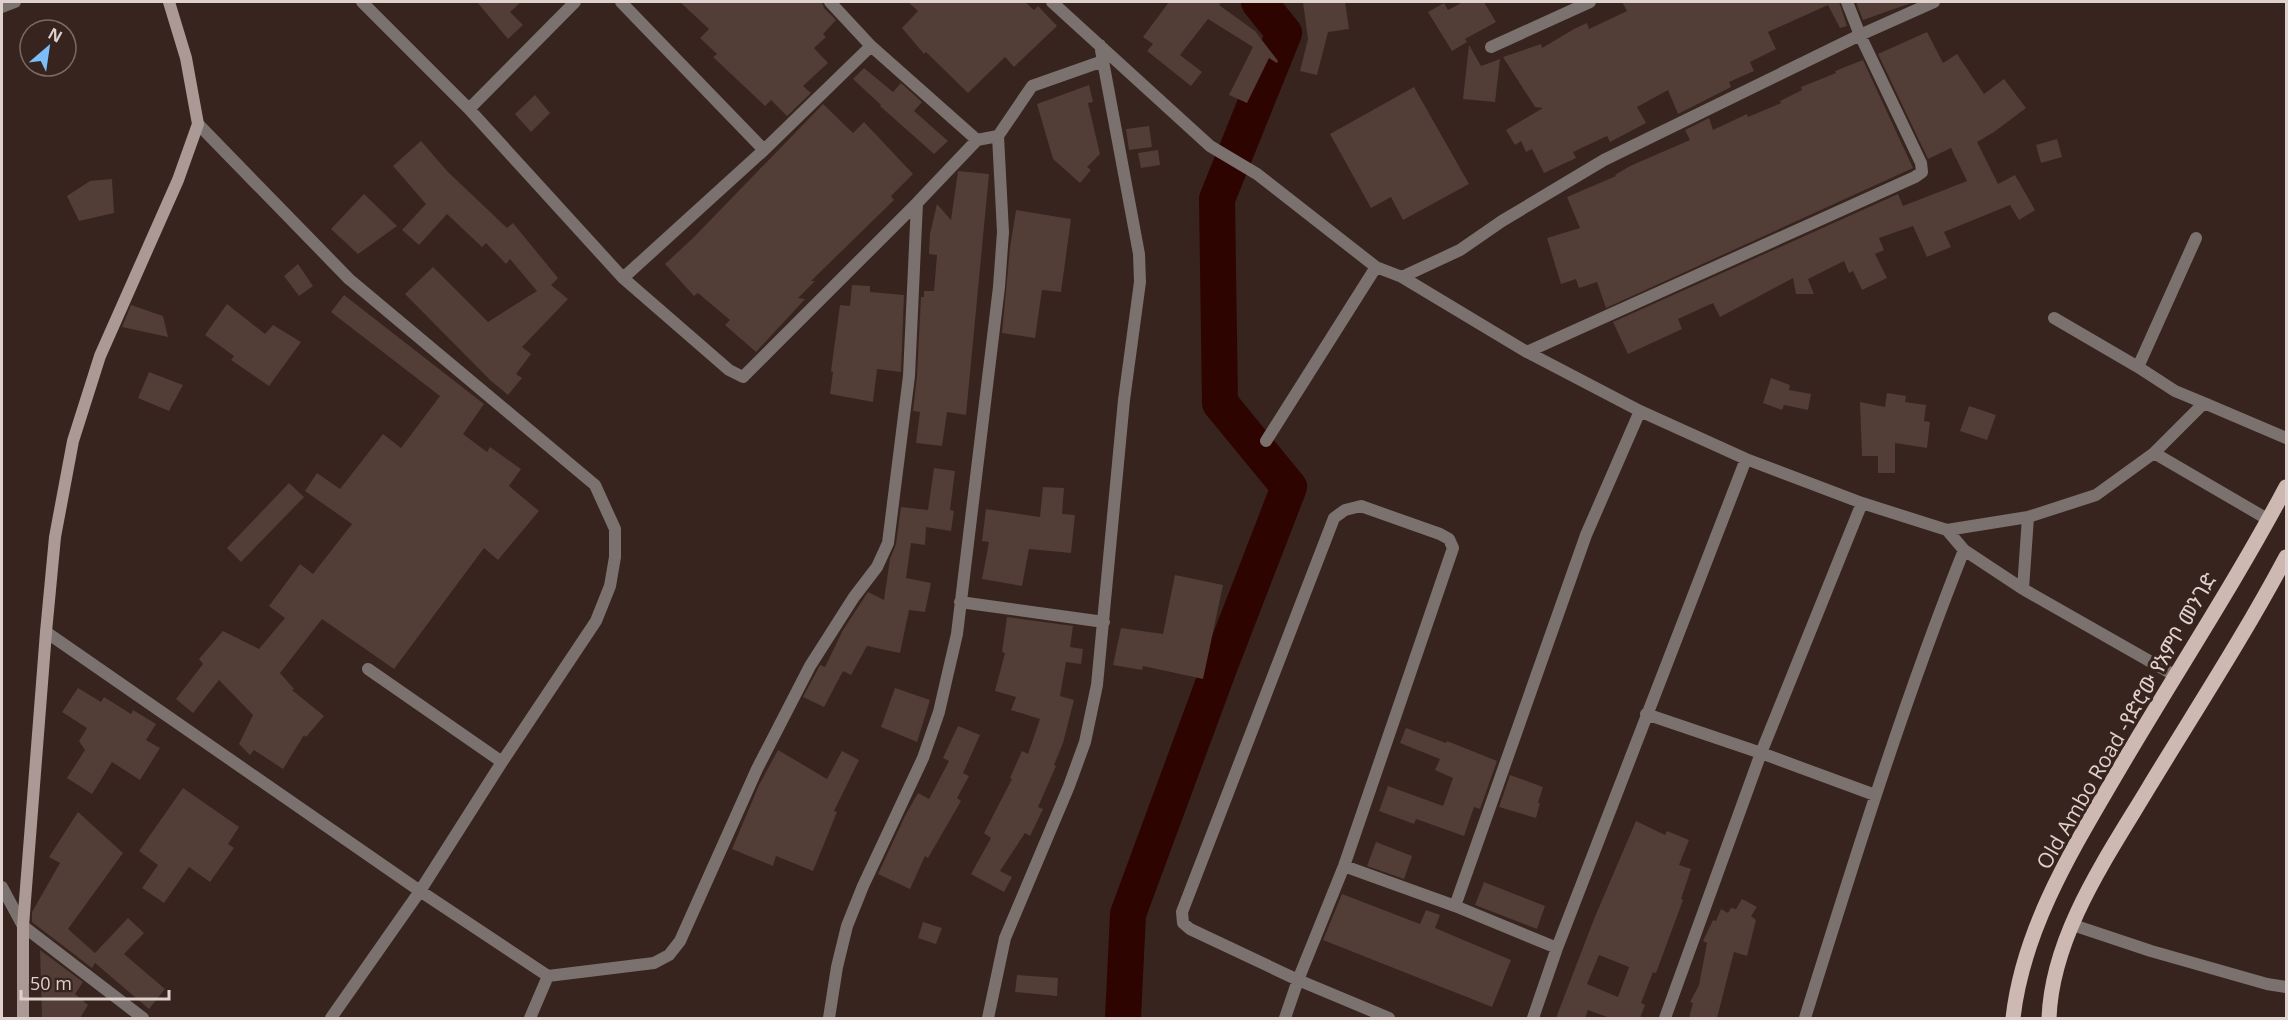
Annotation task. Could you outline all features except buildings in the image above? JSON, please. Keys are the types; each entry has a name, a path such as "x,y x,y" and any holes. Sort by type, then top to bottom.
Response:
{"main road":[{"path":"23,1018 24,926 46,632 55,537 73,441 100,356 178,180 198,124 186,58 169,2"},
{"name":"Old Ambo Road -የድሮው የአምቦ መንገድ","path":"2013,1018 2024,956 2070,852 2174,675 2270,520 2286,487"},
{"path":"2049,1018 2057,965 2083,898 2255,617 2286,557"}],"street":[{"path":"2,7 15,2"},
{"path":"469,109 575,2"},
{"path":"621,2 764,150"},
{"path":"830,2 871,46 977,140"},
{"path":"1052,2 1210,146 1257,174 1376,267 1402,277 1527,352 1640,411 1746,459 1862,503 1947,530 2028,517 2096,495 2154,453 2204,403"},
{"path":"1491,46 1590,2"},
{"path":"1527,352 1922,172 1921,163 1847,2"},
{"path":"1402,277 1460,250 1502,221 1604,160 1860,34 1935,2"},
{"path":"369,4 469,109 623,278 729,370 743,377 977,140 998,136"},
{"path":"988,1018 1005,938 1069,786 1085,741 1097,686 1124,400 1140,282 1139,254 1100,45"},
{"path":"623,278 764,150 871,46"},
{"path":"829,1018 837,967 847,926 868,875 923,758 939,712 957,634 999,287 1003,232 998,136 1032,86 1103,61"},
{"path":"198,124 349,279 595,485 615,529 615,557 610,586 596,621 420,891 331,1018"},
{"path":"46,632 420,891 548,976 654,963 669,955 680,941 757,769 810,666 854,597 878,567 888,543 909,376 917,203"},
{"path":"2138,367 2196,238"},
{"path":"1266,441 1376,267"},
{"path":"2054,318 2175,391 2286,438"},
{"path":"1455,906 1586,535 1640,411"},
{"path":"2154,453 2270,520"},
{"path":"1533,1018 1557,948 1646,714 1746,459"},
{"path":"1665,1018 1761,753 1862,503"},
{"path":"1285,1018 1298,980 1344,866 1453,548 1449,539 1440,534 1361,506 1345,510 1334,518 1182,912 1183,923 1191,929 1298,980 1389,1018"},
{"path":"2023,589 2028,517"},
{"path":"1947,530 1964,550 2023,589 2174,675"},
{"path":"1804,1018 1875,795 1928,640 1964,550"},
{"path":"960,602 1104,622"},
{"path":"368,669 502,762"},
{"path":"1646,714 1875,795"},
{"path":"1344,866 1455,906 1557,948"},
{"path":"2,887 24,926 143,1018"},
{"path":"2073,925 2151,951 2267,984 2286,987"},
{"path":"530,1018 548,976"}],"waterway":[{"path":"1123,1018 1128,914 1289,487 1220,403 1217,199 1284,33 1259,2"}]}
